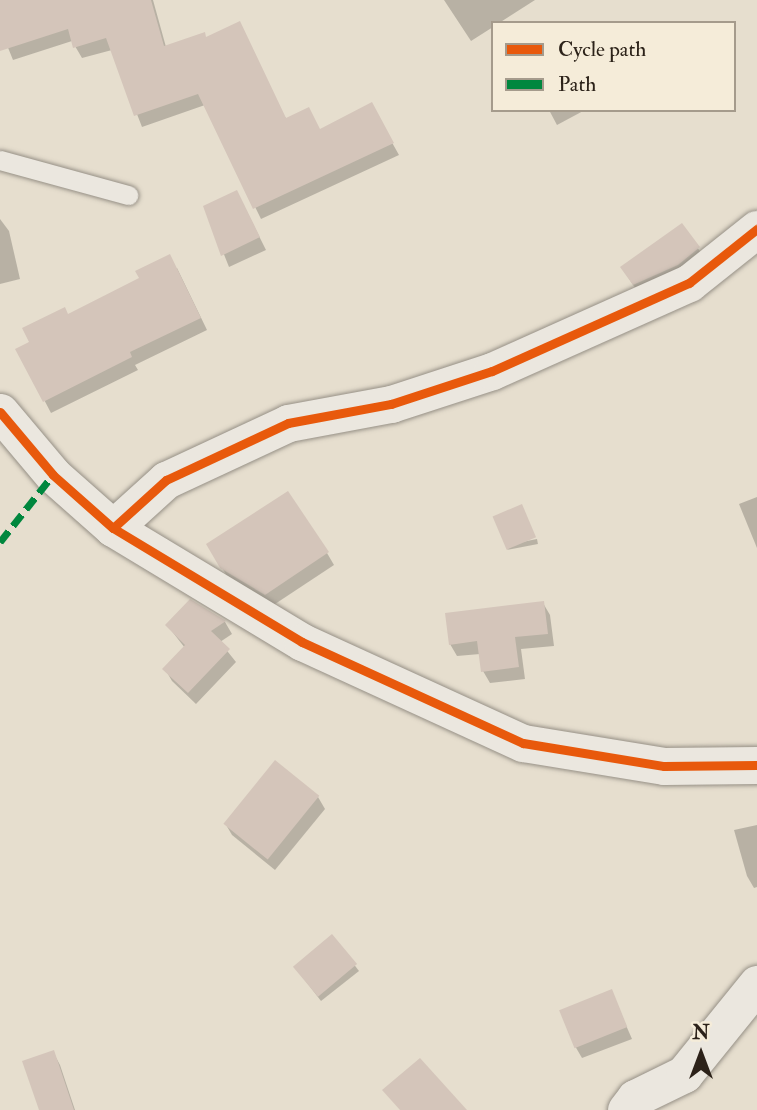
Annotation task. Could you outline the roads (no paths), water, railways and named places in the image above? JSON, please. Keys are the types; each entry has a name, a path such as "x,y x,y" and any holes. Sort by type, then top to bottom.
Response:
{"street":[{"path":"113,528 166,480 264,434 288,423 391,404 492,371 689,282 757,229"},
{"path":"0,412 53,475 113,528 302,642 523,743 664,766 757,765"},
{"path":"626,1110 635,1098 684,1074 757,984"}],"lane":[{"path":"0,160 128,195"}]}
